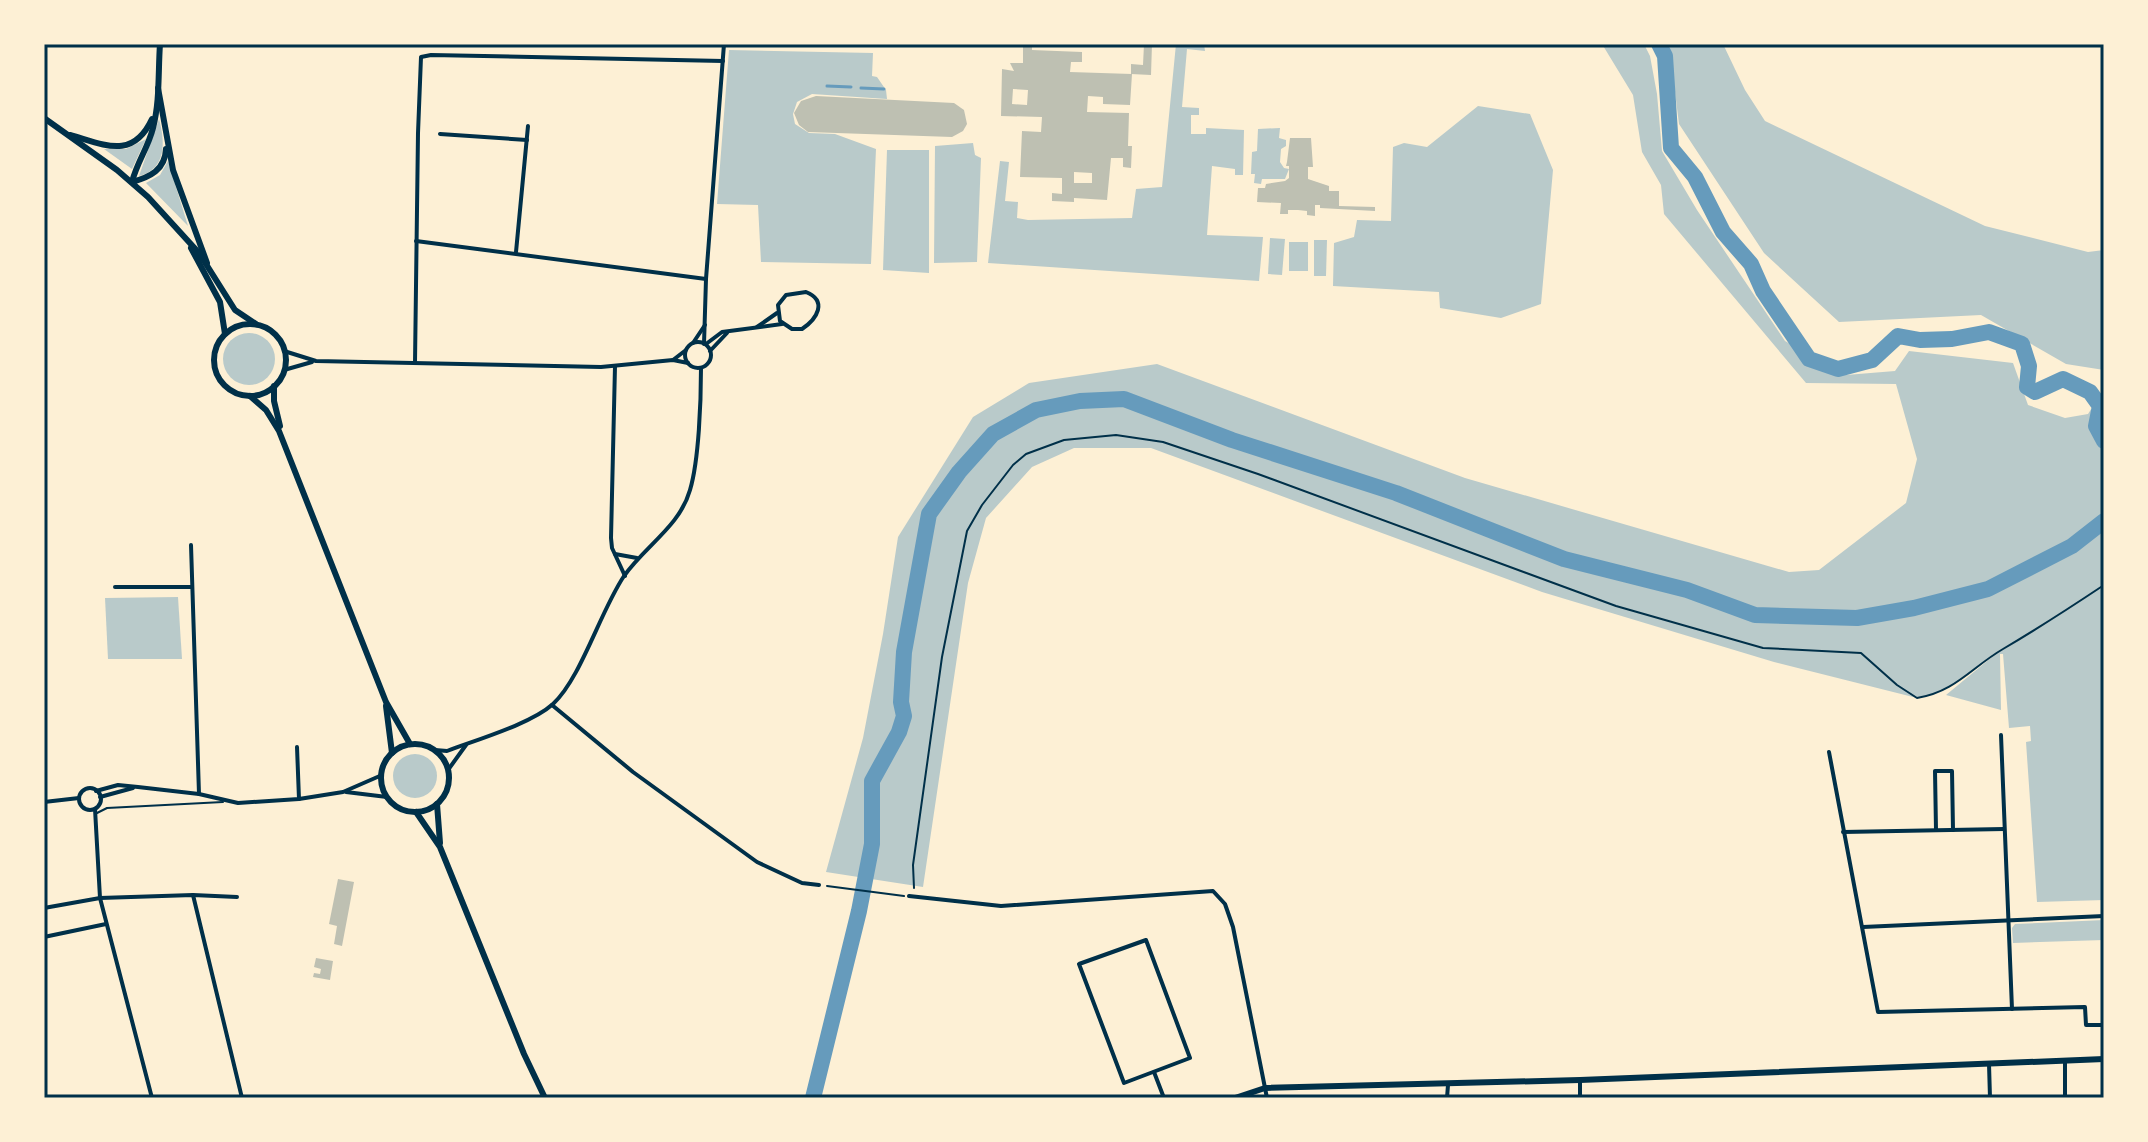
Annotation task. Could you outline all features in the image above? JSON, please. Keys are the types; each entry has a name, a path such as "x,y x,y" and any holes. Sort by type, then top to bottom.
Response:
{"main road":[{"path":"132,182 137,162 153,128 160,44"},
{"path":"158,88 179,189 207,263 235,310 274,333 284,351 284,370 274,386 250,396"},
{"path":"69,135 123,147 141,137 155,112"},
{"path":"44,118 132,182 207,263"},
{"path":"132,182 158,171 165,160 166,136"},
{"path":"180,232 220,302 225,334"},
{"path":"256,324 234,327 225,334 215,352 217,373 230,389 250,396 266,410 286,445"},
{"path":"274,386 274,401 286,445 386,702 410,744"},
{"path":"386,702 392,753"},
{"path":"410,744 435,750 448,770 447,789 437,804 416,812 400,808 387,797 383,786 383,767 392,753 410,744"},
{"path":"437,804 440,847"},
{"path":"416,812 440,847 545,1098"},
{"path":"1235,1098 1265,1088 1580,1080 2104,1059"}],"street":[{"path":"710,351 705,344 706,279 724,44"},
{"path":"415,363 420,62 423,56 723,61"},
{"path":"516,252 528,126"},
{"path":"440,134 527,140"},
{"path":"416,241 706,279"},
{"path":"693,343 705,344 714,336 727,333 755,329 782,324 797,330 807,326 819,312 817,301 806,292 792,293 781,299 777,313 755,329"},
{"path":"777,313 782,324"},
{"path":"673,360 693,343 705,325"},
{"path":"284,351 316,361 615,366 673,360 701,368 709,362 710,351 727,333"},
{"path":"686,350 688,363"},
{"path":"284,370 316,361"},
{"path":"615,366 611,538 625,576"},
{"path":"435,750 447,751 537,716 552,705 572,679 610,599 638,559 674,521 690,490 701,368"},
{"path":"191,545 199,794"},
{"path":"615,554 638,559"},
{"path":"115,587 192,587"},
{"path":"552,705 633,772 757,862 802,883 819,885"},
{"path":"2001,735 2012,1009"},
{"path":"448,770 467,744"},
{"path":"297,747 299,799"},
{"path":"1829,752 1878,1012 2085,1007 2086,1025 2104,1025"},
{"path":"1936,830 1935,771 1952,771 1953,830"},
{"path":"44,802 79,798 86,789 96,791 118,785 199,794 238,803 299,799 343,792 382,775"},
{"path":"100,797 138,787"},
{"path":"96,791 100,797"},
{"path":"343,792 387,797"},
{"path":"100,797 95,812 100,898 152,1098"},
{"path":"79,798 84,809 95,812"},
{"path":"1843,832 2004,829"},
{"path":"909,896 1001,906 1213,891 1225,904 1233,927 1267,1098"},
{"path":"193,895 242,1098"},
{"path":"44,908 100,898 237,897"},
{"path":"1862,927 2104,916"},
{"path":"44,937 106,924"},
{"path":"1146,940 1190,1058 1154,1072 1124,1083 1079,964 1146,940"},
{"path":"2065,1061 2065,1098"},
{"path":"1988,1063 1990,1098"},
{"path":"1154,1072 1164,1098"},
{"path":"1580,1080 1580,1098"},
{"path":"1447,1098 1449,1082"}],"lane":[{"path":"95,812 107,808 208,800 238,803"}],"path":[{"path":"916,897 913,865 942,657 967,531 982,505 1013,465 1026,454 1055,442 1116,435 1163,442 1616,606 1763,648 1861,653 1917,698 1952,688 2002,650 2104,585"},
{"path":"819,885 909,896"}],"shaded area":[{"path":"1176,44 1204,44 1205,51 1187,49 1182,107 1199,108 1199,115 1191,115 1191,134 1206,134 1206,128 1244,130 1243,175 1235,175 1235,169 1212,166 1207,235 1263,237 1259,281 988,263 1000,161 1009,162 1005,201 1018,202 1017,218 1028,220 1132,218 1136,189 1162,187"},
{"path":"1602,44 1644,44 1650,56 1657,94 1662,151 1697,210 1785,341 1846,375 1895,371 1909,351 2013,363 2028,405 2065,418 2088,414 2104,389 2104,900 2037,902 2026,742 2031,741 2030,726 2009,728 2003,654 2000,654 2001,710 1946,695 1998,652 1950,686 1917,698 1774,662 1542,592 1151,448 1074,448 1032,467 986,518 968,583 923,887 826,872 863,738 898,537 973,417 1029,383 1157,364 1465,478 1789,572 1819,570 1906,503 1917,459 1896,384 1806,383 1664,214 1661,185 1642,152 1633,95"},
{"path":"1669,44 1723,44 1745,90 1765,121 1985,226 2088,252 2104,250 2104,370 2066,364 1981,315 1839,322 1764,253 1679,124"},
{"path":"729,50 873,53 872,76 877,77 886,90 887,99 812,94 797,102 793,114 795,124 809,133 835,134 876,149 871,264 761,262 758,205 717,204"},
{"path":"1478,106 1530,114 1553,170 1541,304 1501,318 1440,308 1439,292 1333,286 1334,243 1354,237 1357,220 1391,221 1393,147 1404,143 1427,147"},
{"path":"159,119 162,153 155,167 139,176"},
{"path":"1280,128 1279,138 1286,140 1286,146 1281,149 1280,162 1289,169 1285,179 1262,179 1261,184 1254,183 1255,174 1251,174 1252,152 1257,151 1258,129"},
{"path":"146,139 132,169 104,149 126,149"},
{"path":"973,143 975,155 981,158 977,262 934,263 935,146"},
{"path":"887,150 929,150 929,273 883,270"},
{"path":"168,161 188,226 146,183 160,175"},
{"path":"1270,238 1285,239 1282,275 1268,274"},
{"path":"1314,240 1327,240 1326,276 1314,276"},
{"path":"1289,242 1308,242 1308,271 1289,271"},
{"path":"249,333 267,341 275,359 267,377 249,385 231,377 223,359 231,341"},
{"path":"178,597 182,659 108,659 105,598"},
{"path":"415,754 431,760 437,776 431,792 415,798 399,792 393,776 399,760"},
{"path":"2104,920 2104,940 2013,943 2012,928 2015,924"}],"building":[{"path":"1023,44 1032,44 1032,50 1082,52 1082,62 1071,62 1070,72 1132,74 1130,105 1103,104 1103,97 1088,96 1087,112 1129,113 1131,168 1123,167 1123,158 1111,158 1107,200 1074,198 1074,202 1052,201 1052,193 1062,194 1062,178 1020,177 1022,131 1041,132 1042,117 1001,116 1002,69 1014,71 1010,63 1023,63","holes":["1013,89 1028,90 1027,105 1012,104","1074,172 1092,173 1092,183 1074,183"]},
{"path":"1144,44 1152,44 1151,75 1131,74 1131,64 1143,65"},
{"path":"816,96 954,103 964,110 967,124 963,131 952,137 808,132 799,125 794,113 801,101"},
{"path":"1290,138 1311,138 1313,167 1308,167 1308,179 1329,186 1329,191 1339,191 1339,206 1375,207 1375,211 1320,208 1320,205 1315,205 1315,216 1298,210 1280,214 1281,203 1257,202 1258,188 1289,178 1289,166 1286,166"},
{"path":"338,879 354,882 342,946 334,944 337,926 329,924"},
{"path":"316,958 333,961 330,980 313,977 314,973 320,974 321,969 314,967"}],"waterway":[{"path":"1659,44 1665,56 1671,148 1695,177 1723,232 1751,264 1763,291 1809,359 1838,369 1872,360 1898,336 1920,340 1952,339 1989,332 2022,344 2029,366 2027,387 2035,392 2063,379 2090,392 2100,406 2096,426 2104,441"},
{"path":"827,86 851,87"},
{"path":"861,88 884,89"},
{"path":"813,1098 859,911 872,844 872,781 899,732 904,716 901,702 904,652 929,514 959,472 993,434 1036,410 1080,401 1124,399 1232,440 1396,493 1564,559 1687,590 1755,615 1857,618 1914,608 1988,589 2072,546 2104,521"}]}
